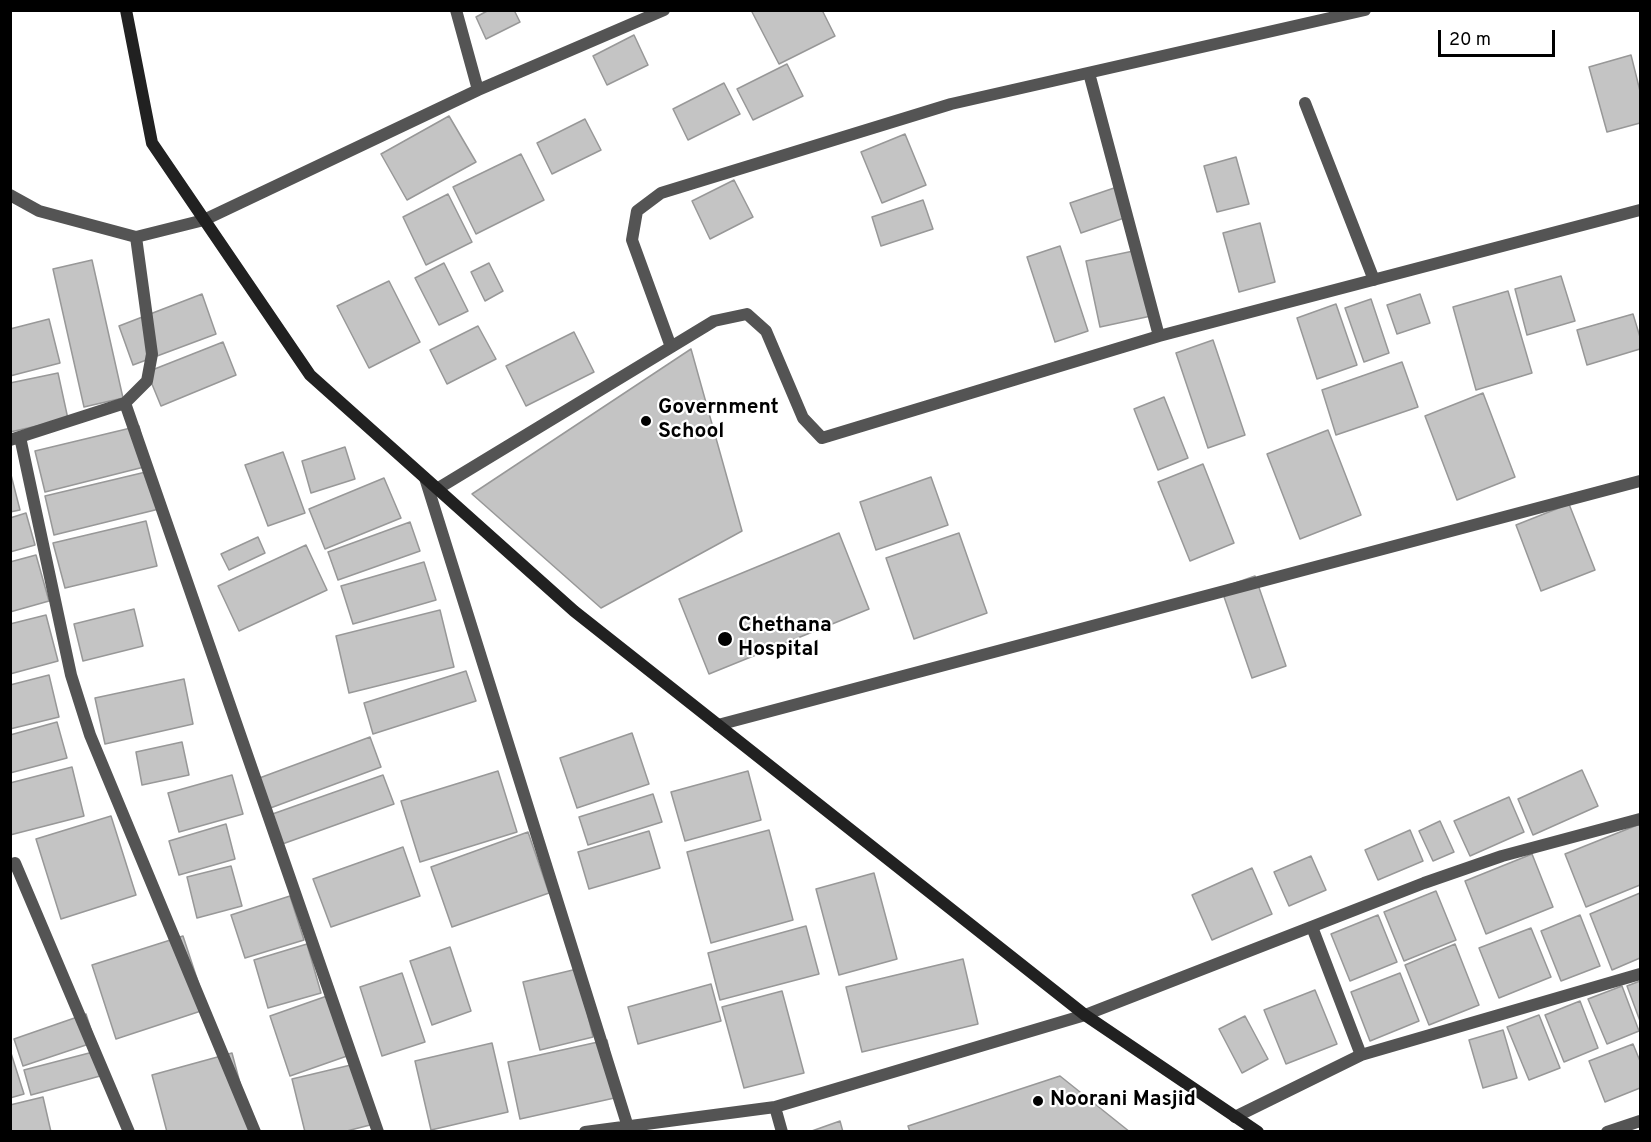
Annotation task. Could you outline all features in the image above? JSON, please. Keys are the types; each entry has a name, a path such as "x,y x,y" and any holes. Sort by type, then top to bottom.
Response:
{"street":[{"path":"126,10 152,143 310,375 574,611 1085,1015 1258,1131"},
{"path":"456,10 478,90"},
{"path":"10,195 39,211 136,237 204,220 478,90 664,10"},
{"path":"671,347 632,240 637,211 662,193 951,104 1365,10"},
{"path":"1089,73 1159,336"},
{"path":"1305,103 1374,280"},
{"path":"437,489 714,321 747,314 765,331 803,418 822,438 1159,336 1641,210"},
{"path":"136,237 152,354 147,381 125,404 15,438 71,675 90,735 255,1131"},
{"path":"125,404 378,1131"},
{"path":"425,478 628,1126"},
{"path":"718,725 1641,481"},
{"path":"585,1131 775,1107 1085,1015 1424,883 1502,856 1641,819"},
{"path":"15,863 129,1131"},
{"path":"1312,927 1361,1056"},
{"path":"1235,1117 1361,1056 1641,974"},
{"path":"775,1107 782,1131"},
{"path":"1607,1131 1641,1121"}],"building":[{"path":"489,10 514,10 520,22 486,39 476,17"},
{"path":"751,10 822,10 835,36 779,64"},
{"path":"634,35 648,65 607,85 593,56"},
{"path":"1631,55 1640,91 1640,123 1607,132 1589,67"},
{"path":"787,64 803,96 753,120 737,89"},
{"path":"724,83 740,114 688,140 673,109"},
{"path":"449,116 476,162 407,200 381,154"},
{"path":"585,119 601,150 552,174 537,143"},
{"path":"905,134 926,185 882,203 861,152"},
{"path":"521,154 544,200 476,234 453,187"},
{"path":"1236,157 1249,204 1217,212 1204,166"},
{"path":"734,180 753,217 710,239 692,201"},
{"path":"1117,187 1127,217 1081,233 1070,203"},
{"path":"448,194 472,242 426,265 403,217"},
{"path":"923,200 933,229 881,246 872,217"},
{"path":"1260,223 1275,282 1239,292 1223,233"},
{"path":"1060,246 1088,331 1055,342 1027,257"},
{"path":"1138,250 1151,316 1100,327 1086,261"},
{"path":"92,260 123,398 84,407 53,269"},
{"path":"444,263 468,311 439,325 415,278"},
{"path":"489,263 503,291 485,301 471,272"},
{"path":"1561,276 1575,321 1527,335 1515,289"},
{"path":"389,281 420,342 369,368 337,306"},
{"path":"1508,291 1532,373 1476,390 1453,307"},
{"path":"202,294 216,334 133,365 119,326"},
{"path":"1420,294 1430,323 1397,334 1387,305"},
{"path":"1371,299 1389,353 1364,362 1345,308"},
{"path":"1336,304 1357,365 1317,379 1297,318"},
{"path":"1633,314 1640,337 1640,349 1587,365 1577,330"},
{"path":"49,319 60,363 10,376 10,329"},
{"path":"478,326 496,359 447,384 430,350"},
{"path":"574,332 594,372 526,406 506,366"},
{"path":"1213,340 1245,435 1208,448 1176,353"},
{"path":"223,342 236,375 161,406 147,372"},
{"name":"Government School","path":"691,349 742,531 601,608 472,494"},
{"path":"1402,362 1418,407 1336,435 1322,390"},
{"path":"58,373 68,419 10,432 10,383"},
{"path":"1483,393 1515,477 1457,500 1425,416"},
{"path":"1164,397 1188,458 1158,470 1134,409"},
{"path":"139,426 148,466 45,492 35,451"},
{"path":"1328,430 1361,515 1300,539 1267,454"},
{"path":"345,447 355,479 311,493 302,461"},
{"path":"283,452 305,513 268,526 245,465"},
{"path":"1203,464 1234,543 1190,561 1158,482"},
{"path":"10,471 20,510 10,512"},
{"path":"150,471 159,509 54,535 45,496"},
{"path":"931,477 948,525 876,550 860,502"},
{"path":"384,478 401,518 325,549 309,509"},
{"path":"1569,504 1595,570 1541,591 1516,525"},
{"path":"26,513 35,545 10,552 10,518"},
{"path":"146,521 157,566 65,588 53,543"},
{"path":"410,522 420,551 338,580 328,552"},
{"path":"839,533 869,609 709,674 679,599"},
{"path":"959,533 987,613 914,639 886,558"},
{"path":"258,537 265,553 229,570 221,554"},
{"path":"306,545 327,590 239,631 218,586"},
{"path":"36,555 49,601 10,612 10,562"},
{"path":"424,562 436,600 353,624 341,586"},
{"path":"1255,576 1286,666 1252,678 1221,588"},
{"path":"134,609 143,646 83,661 74,624"},
{"path":"440,610 454,667 349,693 336,636"},
{"path":"46,615 58,661 10,674 10,624"},
{"path":"466,671 476,701 373,734 364,703"},
{"path":"49,675 59,717 10,729 10,685"},
{"path":"184,679 193,724 105,744 95,698"},
{"path":"57,722 67,758 10,773 10,735"},
{"path":"632,733 649,784 577,808 560,758"},
{"path":"370,737 381,767 265,810 254,780"},
{"path":"182,742 189,775 142,785 136,752"},
{"path":"72,767 84,816 10,835 10,783"},
{"path":"1582,770 1598,806 1533,835 1518,799"},
{"path":"498,771 517,832 420,862 401,801"},
{"path":"748,771 761,820 685,841 671,792"},
{"path":"232,775 243,814 179,832 168,793"},
{"path":"383,775 394,804 274,847 264,817"},
{"path":"653,794 662,822 588,845 579,817"},
{"path":"1509,797 1524,832 1470,856 1454,821"},
{"path":"111,816 136,895 61,919 36,839"},
{"path":"1440,821 1454,852 1433,861 1419,831"},
{"path":"226,824 235,859 179,875 169,841"},
{"path":"1640,824 1640,885 1586,907 1565,854"},
{"path":"769,830 793,920 711,943 687,852"},
{"path":"1410,830 1423,861 1378,880 1365,850"},
{"path":"649,831 660,868 589,889 578,852"},
{"path":"528,832 549,893 452,927 431,867"},
{"path":"403,847 420,896 331,927 313,879"},
{"path":"1532,854 1553,907 1486,934 1465,881"},
{"path":"1311,856 1326,890 1289,906 1274,872"},
{"path":"231,866 242,906 197,918 187,877"},
{"path":"1252,868 1272,914 1212,940 1192,895"},
{"path":"874,873 897,959 839,975 816,889"},
{"path":"1436,891 1456,940 1404,961 1384,912"},
{"path":"1640,893 1640,958 1612,970 1590,914"},
{"path":"290,896 304,940 245,958 231,915"},
{"path":"1378,915 1397,962 1350,981 1331,934"},
{"path":"1580,915 1600,966 1561,981 1541,931"},
{"path":"806,926 819,974 720,1000 708,953"},
{"path":"1531,928 1551,977 1499,998 1479,948"},
{"path":"183,936 207,1009 116,1039 92,965"},
{"path":"307,944 321,993 268,1008 254,960"},
{"path":"1455,944 1479,1005 1429,1025 1405,965"},
{"path":"450,947 471,1011 432,1025 410,961"},
{"path":"963,959 978,1024 862,1052 846,987"},
{"path":"577,969 593,1037 540,1050 523,982"},
{"path":"402,973 425,1042 382,1056 360,987"},
{"path":"1400,973 1419,1021 1370,1041 1351,992"},
{"path":"1640,981 1640,1021 1627,986"},
{"path":"711,984 721,1021 638,1044 628,1007"},
{"path":"1622,986 1639,1031 1607,1044 1588,999"},
{"path":"1315,990 1337,1044 1286,1064 1264,1010"},
{"path":"782,991 804,1073 744,1088 722,1007"},
{"path":"327,996 347,1056 290,1076 270,1016"},
{"path":"1580,1001 1598,1048 1564,1062 1545,1015"},
{"path":"86,1014 95,1042 23,1066 14,1039"},
{"path":"1539,1015 1560,1068 1529,1080 1507,1027"},
{"path":"1245,1016 1268,1059 1242,1073 1219,1029"},
{"path":"1503,1030 1517,1078 1483,1088 1469,1040"},
{"path":"607,1040 619,1097 520,1119 508,1062"},
{"path":"492,1043 508,1112 431,1130 415,1061"},
{"path":"1633,1044 1640,1061 1640,1088 1605,1102 1589,1061"},
{"path":"10,1050 24,1094 10,1098"},
{"path":"93,1052 100,1076 31,1095 24,1070"},
{"path":"232,1053 253,1132 167,1132 152,1075"},
{"path":"355,1064 370,1125 343,1132 305,1132 292,1079"},
{"name":"Noorani Masjid","path":"1060,1076 1130,1132 910,1132 908,1126"},
{"path":"43,1097 51,1132 10,1132 10,1105"},
{"path":"840,1121 843,1132 809,1132"}],"place":[{"name":"Government School","path":"646,421"},
{"name":"Chethana Hospital","path":"725,639"},
{"name":"Noorani Masjid","path":"1038,1101"}]}
